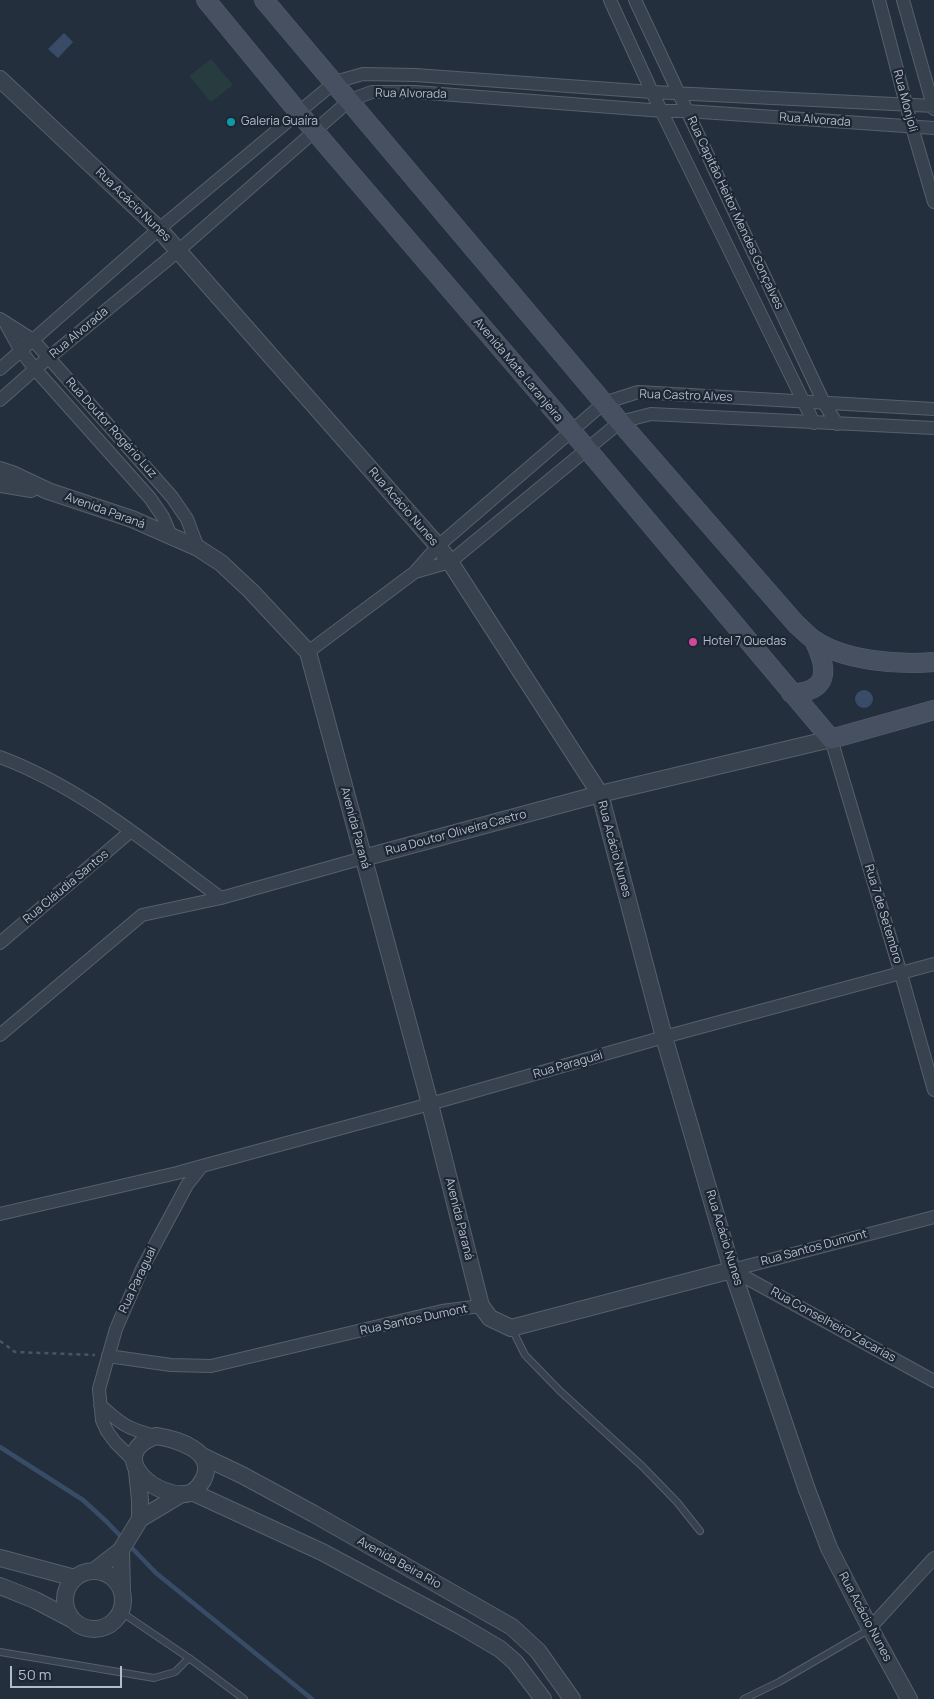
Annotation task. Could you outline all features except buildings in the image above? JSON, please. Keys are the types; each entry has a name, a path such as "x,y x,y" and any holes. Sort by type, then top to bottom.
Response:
{"main road":[{"name":"Avenida Mate Laranjeira","path":"206,0 314,132 587,449 830,739"},
{"path":"264,0 620,422 796,624 814,640 843,654 871,660 910,664 934,662"},
{"path":"791,693 808,691 817,685 824,673 823,660 814,640"},
{"path":"830,739 934,710"}],"street":[{"name":"Rua Capitão Heitor Mendes Gonçalves","path":"610,0 652,92 802,402 814,423"},
{"name":"Rua Capitão Heitor Mendes Gonçalves","path":"635,0 824,403 837,424"},
{"name":"Rua Monjoli","path":"878,0 934,202"},
{"name":"Rua Monjoli","path":"903,0 934,107"},
{"name":"Rua Alvorada","path":"0,369 159,229 335,82 363,74 415,75 652,92 934,107"},
{"path":"415,75 415,92"},
{"name":"Rua Acácio Nunes","path":"0,79 159,229 438,546 600,794 664,1037 732,1270 806,1487 829,1548 909,1699"},
{"path":"570,85 571,104"},
{"name":"Rua Alvorada","path":"0,400 178,251 350,100 372,92 415,92 662,111 687,111 934,128"},
{"path":"801,100 802,119"},
{"path":"734,259 754,251"},
{"name":"Rua Doutor Rogério Luz","path":"3,321 33,340 172,496 187,519 198,548"},
{"name":"Rua Doutor Rogério Luz","path":"3,321 21,351 35,369 150,498 163,517 171,536"},
{"name":"Rua Castro Alves","path":"308,652 415,572 438,546 604,403 638,392 934,409"},
{"path":"912,408 913,427"},
{"name":"Rua Castro Alves","path":"415,572 450,562 620,422 651,414 934,428"},
{"name":"Avenida Paraná","path":"3,481 48,491 132,519 198,548 221,563 239,580 308,652 430,1104 481,1306"},
{"name":"Rua Doutor Oliveira Castro","path":"0,1035 142,914 221,898 600,794 830,739"},
{"name":"Rua 7 de Setembro","path":"830,739 934,1090"},
{"path":"0,757 19,764 84,798 221,898"},
{"name":"Rua Cláudia Santos","path":"0,943 131,831"},
{"name":"Rua Paraguai","path":"0,1214 177,1173 934,964"},
{"name":"Rua Paraguai","path":"100,1405 99,1389 108,1356 116,1330 142,1268 187,1184 202,1166"},
{"name":"Rua Santos Dumont","path":"108,1356 172,1365 211,1366 442,1311 481,1306 490,1318 511,1328 934,1218"},
{"name":"Rua Conselheiro Zacarias","path":"732,1270 934,1381"},
{"path":"100,1405 119,1422 135,1431 170,1438 191,1446 202,1456 206,1466 205,1476 200,1485 139,1520"},
{"path":"100,1405 102,1420 107,1431 144,1479 159,1489 186,1494"},
{"path":"94,1571 121,1550 139,1520 140,1500 135,1466 136,1449 144,1440 156,1436"},
{"name":"Avenida Beira Rio","path":"202,1456 242,1475 314,1514 512,1627 538,1651 572,1699"},
{"name":"Avenida Beira Rio","path":"186,1494 322,1552 468,1630 500,1649 515,1662 543,1699"},
{"path":"0,1586 35,1600 84,1628 99,1629 112,1623 121,1612 123,1602 121,1550"},
{"path":"0,1558 75,1578"},
{"path":"870,1628 934,1558"},
{"path":"72,1620 67,1610 65,1598 68,1587 75,1578 84,1573 94,1571 106,1574 116,1581 122,1592"}],"lane":[{"path":"511,1328 525,1355 560,1391 642,1466 677,1502 700,1531"},
{"path":"121,1612 189,1658 244,1699"},
{"path":"744,1699 778,1682 870,1628"},
{"path":"0,1652 154,1678 175,1672 189,1658"}],"path":[{"path":"0,1341 15,1352 108,1356"}],"green space":[{"path":"211,59 233,85 211,102 189,76"}],"water":[{"path":"64,33 73,42 58,58 48,49"},
{"path":"864,690 872,695 873,699 868,707 864,708 856,703 855,699 860,691"}],"waterway":[{"path":"0,1447 83,1500 156,1573 312,1699"}],"place":[{"name":"Galeria Guaíra","path":"231,122"},
{"name":"Hotel 7 Quedas","path":"693,642"}]}
